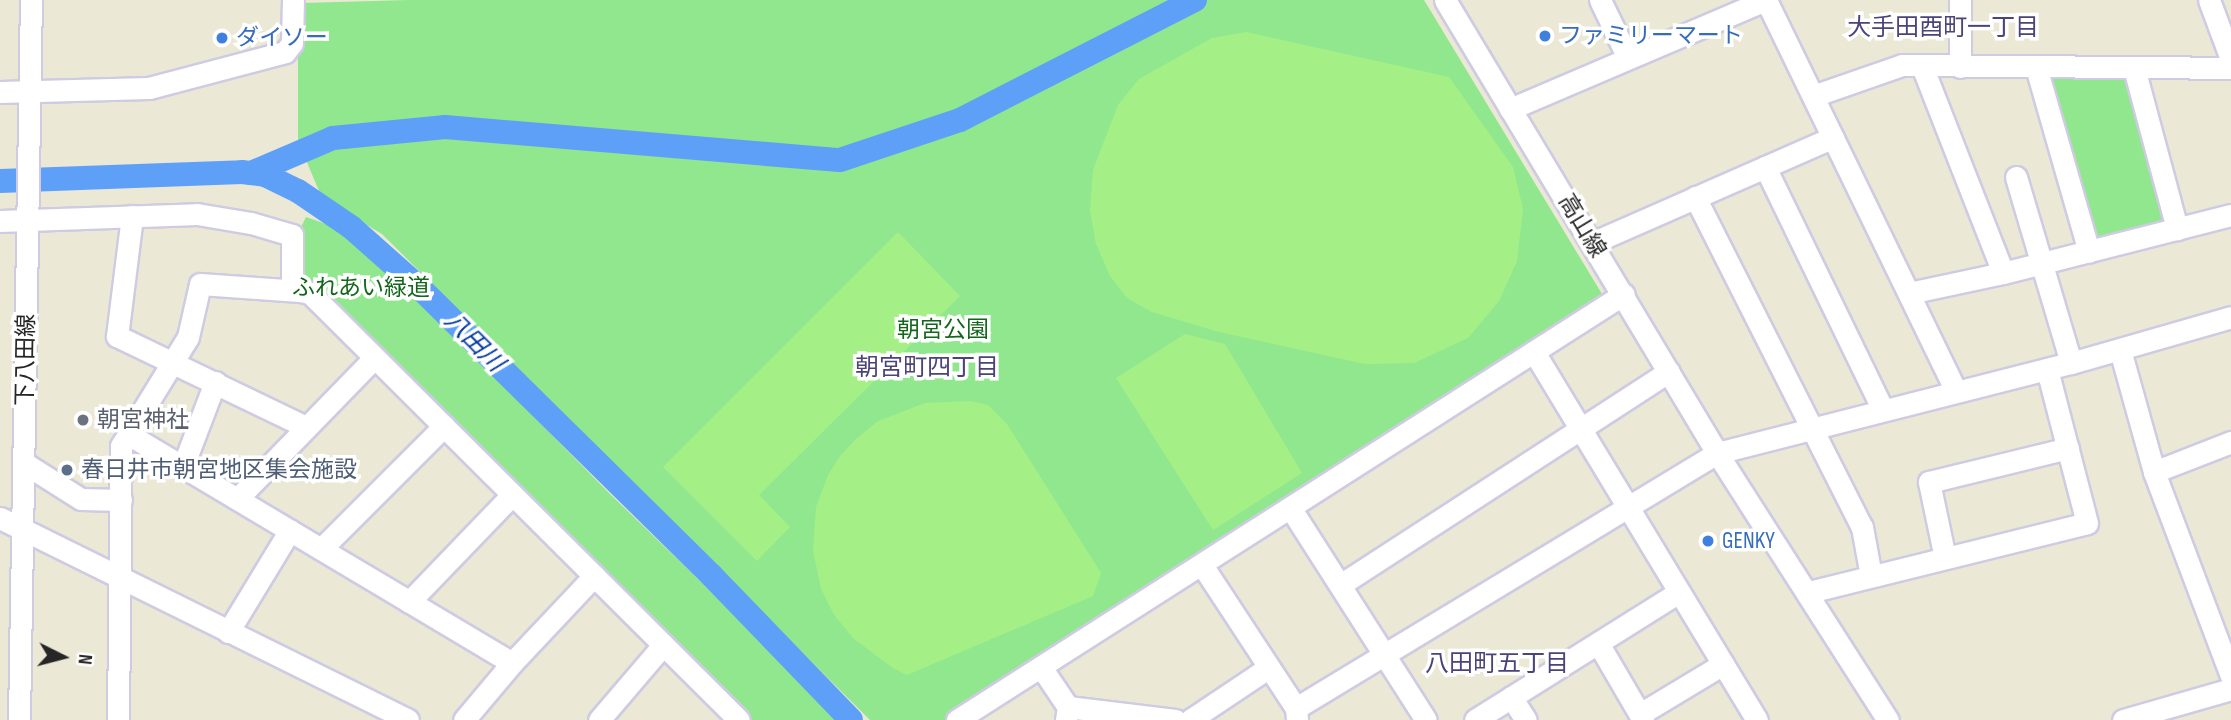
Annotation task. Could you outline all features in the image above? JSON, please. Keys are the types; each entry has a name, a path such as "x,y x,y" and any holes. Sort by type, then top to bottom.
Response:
{"street":[{"name":"下八田線","path":"19,720 31,0"},
{"path":"0,92 149,88 285,52 292,43 293,0"},
{"name":"高山線","path":"1445,0 1624,294 1717,453 1809,592 1888,720"},
{"path":"1600,0 1628,58"},
{"path":"1510,109 1628,58 1727,6 1765,0 1956,391"},
{"path":"1960,0 1960,67"},
{"path":"2209,0 2231,60"},
{"path":"1813,96 1902,65 2231,68"},
{"path":"1922,66 2003,273"},
{"path":"2036,67 2089,252"},
{"path":"2134,68 2177,229"},
{"path":"1592,243 1833,137"},
{"path":"1765,167 1882,410"},
{"path":"2016,177 2071,363"},
{"path":"1695,197 1862,527 1871,576"},
{"path":"0,221 28,213 132,216 197,214 251,223 292,235 292,278 300,290"},
{"path":"1909,293 2042,264 2231,215"},
{"path":"132,216 117,336 306,428"},
{"path":"118,720 121,446 188,337 200,284 300,290 310,293 732,717"},
{"path":"957,720 1624,294"},
{"path":"1202,565 1296,714 1386,655 1717,453 2071,363 2231,317"},
{"path":"2120,350 2154,472 2231,676"},
{"path":"1534,352 1757,720"},
{"path":"237,499 374,358"},
{"path":"1809,592 2087,523 2047,369"},
{"path":"1340,585 1669,371"},
{"path":"183,466 215,382"},
{"path":"321,549 444,426"},
{"path":"128,433 512,663"},
{"path":"2154,472 2231,442"},
{"path":"1945,558 1929,482 2068,448"},
{"path":"24,463 81,499 121,500"},
{"path":"409,602 512,495"},
{"path":"1291,509 1426,720"},
{"path":"0,518 408,720"},
{"path":"228,632 290,530"},
{"path":"464,720 512,663 594,576"},
{"path":"1475,720 1679,592"},
{"path":"1598,643 1641,717 1723,664"},
{"path":"599,720 663,645"},
{"path":"1041,667 1067,714 1175,720"},
{"path":"1190,720 1268,668"},
{"path":"2123,720 2231,689"},
{"path":"1511,698 1526,720"}],"green space":[{"name":"朝宮公園","path":"409,0 1424,0 1602,294 1601,302 945,720 870,720 382,234 322,198 298,141 298,7 303,3"},
{"path":"1246,32 1449,77 1513,167 1523,209 1517,261 1499,301 1468,338 1414,363 1365,364 1219,332 1152,312 1127,298 1110,276 1096,244 1090,211 1093,170 1118,105 1139,79 1212,38"},
{"path":"2047,76 2129,77 2170,225 2096,243"},
{"name":"ふれあい緑道","path":"306,217 329,225 383,264 610,494 844,720 750,720 299,272 299,231"},
{"path":"898,232 960,296 759,495 790,527 757,561 663,467"},
{"path":"1185,334 1225,344 1302,473 1213,530 1116,378"},
{"path":"970,401 988,405 1007,424 1101,573 1093,596 907,675 854,639 834,615 821,589 813,550 816,507 828,475 840,456 878,421 925,403"}],"waterway":[{"path":"251,173 333,138 445,127 840,160 960,120 1195,0"},
{"name":"八田川","path":"0,181 242,172 265,175 298,191 351,227 422,290 712,576 851,720"}],"place":[{"name":"ファミリーマート","path":"1545,36"},
{"name":"ダイソー","path":"222,38"},
{"name":"朝宮神社","path":"83,420"},
{"name":"春日井市朝宮地区集会施設","path":"67,470"},
{"name":"GENKY","path":"1708,541"}],"district":[{"name":"大手田酉町一丁目","path":"1943,28"},
{"name":"朝宮町四丁目","path":"927,368"},
{"name":"八田町五丁目","path":"1497,664"}]}
